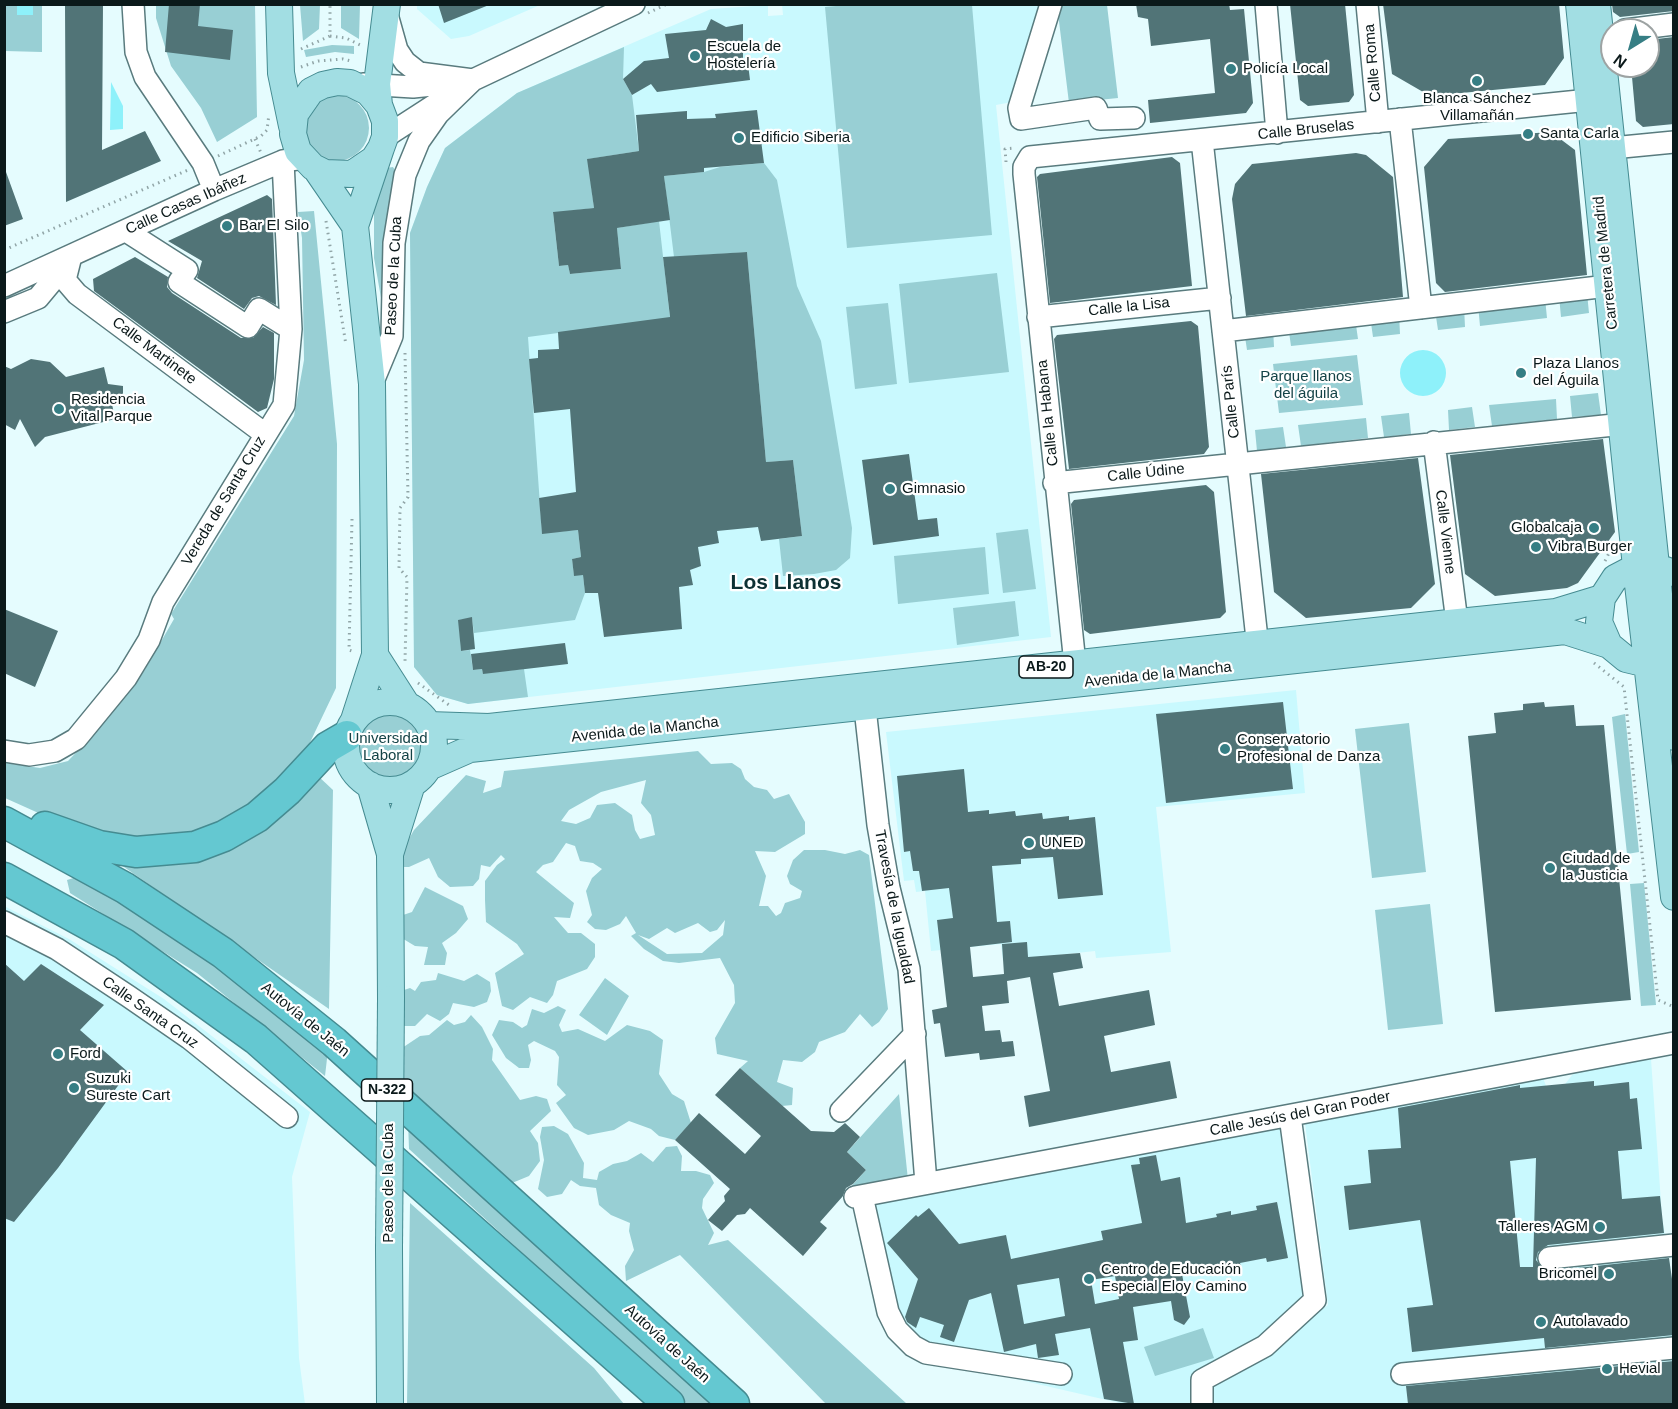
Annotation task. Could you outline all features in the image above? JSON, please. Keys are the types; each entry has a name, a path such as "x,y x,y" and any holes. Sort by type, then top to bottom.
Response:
{"highway":[{"path":"4,812 99,846 136,852 195,847 224,836 256,817 287,791 328,747 351,728"},
{"name":"Autovía de Jaén","path":"4,822 125,888 223,953 334,1042 734,1404"},
{"name":"N-322","path":"4,878 124,944 256,1039 428,1188 669,1404"},
{"path":"596,1340 639,1404"}],"main road":[{"path":"279,4 294,68 292,127 301,163 355,226"},
{"name":"Carretera de Madrid","path":"1579,4 1589,100 1654,569"},
{"path":"355,226 383,142 385,121 378,95 387,9"},
{"path":"292,127 298,107 311,91 355,74 368,92 378,95"},
{"name":"Carretera de Madrid","path":"1608,78 1612,148 1662,661"},
{"path":"301,163 338,175 352,174 374,159 383,142"},
{"name":"Paseo de la Cuba","path":"355,226 372,384 375,655"},
{"path":"1609,645 1599,622 1602,598 1615,578 1654,569"},
{"name":"Avenida de la Mancha","path":"420,776 466,749 864,697 1076,664 1259,654 1452,630 1556,612 1602,598"},
{"name":"Avenida de la Mancha","path":"1452,630 1565,631 1609,645 1626,659 1662,661"},
{"name":"Avenida de la Mancha","path":"429,725 489,727 1213,669 1259,654"},
{"path":"375,655 407,705"},
{"path":"351,728 372,705 395,702 407,705 417,711 429,725 434,739 434,753 420,776 398,789 384,789 370,785 359,777 351,766 346,751 351,728 375,655"},
{"path":"1662,661 1674,737"},
{"path":"1662,661 1674,897"},
{"name":"Paseo de la Cuba","path":"390,854 420,776"},
{"name":"Paseo de la Cuba","path":"370,785 390,854 390,1404"}],"street":[{"path":"133,4 135,52 145,77 203,163 214,190"},
{"path":"1051,4 1018,108 1021,119 1096,108 1100,119 1134,118"},
{"path":"1266,4 1277,133"},
{"name":"Calle Roma","path":"1367,4 1378,122"},
{"path":"387,9 397,50 419,73 472,80"},
{"path":"383,142 472,80 640,9"},
{"path":"378,95 413,87 472,80"},
{"name":"Paseo de la Cuba","path":"372,384 392,336 394,243 405,175 425,132 438,114 472,80"},
{"name":"Calle Bruselas","path":"1027,162 1030,157 1038,155 1277,133 1589,100"},
{"path":"1400,119 1421,308"},
{"name":"Calle París","path":"1202,140 1259,654"},
{"path":"1612,148 1674,142"},
{"name":"Calle la Habana","path":"1027,162 1024,174 1054,483 1076,664"},
{"name":"Calle Casas Ibáñez","path":"4,286 214,190 301,163"},
{"name":"Vereda de Santa Cruz","path":"4,751 29,755 55,751 76,739 140,658 163,602 284,405 301,163"},
{"path":"126,231 187,270 179,282 248,327 259,309 291,329"},
{"name":"Calle Casas Ibáñez","path":"4,312 38,298 71,256"},
{"name":"Calle Martinete","path":"71,256 65,280 77,294 265,434"},
{"path":"1223,331 1599,287"},
{"name":"Calle la Lisa","path":"1038,317 1220,298"},
{"path":"1238,463 1614,425"},
{"name":"Calle Vienne","path":"1434,442 1452,630"},
{"name":"Calle Údine","path":"1054,483 1238,463"},
{"name":"Travesía de la Igualdad","path":"864,697 878,825 889,888 909,969 926,1183"},
{"name":"Calle Santa Cruz","path":"4,922 57,949 189,1038 287,1117"},
{"path":"840,1111 915,1034"},
{"name":"Calle Jesús del Gran Poder","path":"926,1183 1674,1043"},
{"path":"1202,1404 1202,1380 1265,1346 1316,1300 1290,1116"},
{"path":"926,1183 858,1197 888,1312 897,1330 913,1346 926,1353 1061,1374"},
{"path":"1549,1258 1674,1245"},
{"path":"1402,1374 1674,1348"}],"path":[{"path":"330,4 330,36"},
{"path":"640,9 667,4"},
{"path":"300,48 330,36 346,38 367,49"},
{"path":"296,43 298,53"},
{"path":"294,68 318,61 343,59 355,74"},
{"path":"4,250 261,136 267,130 270,107"},
{"path":"325,214 346,347"},
{"path":"405,345 408,497 400,508 399,568 406,577 404,661 410,671"},
{"path":"349,650 352,510"},
{"path":"1604,565 1614,542"},
{"path":"1588,659 1624,687 1658,1000 1674,1007"},
{"path":"415,681 429,693 456,708"}],"shaded area":[{"path":"782,4 1042,5 1012,102 996,105 1051,637 468,704 437,695 414,667 410,233 445,148 517,93 711,9 768,5 768,16 783,15"},
{"path":"17,5 33,5 33,15 17,15"},
{"path":"417,5 540,5 469,36 451,39 417,9"},
{"path":"111,82 123,106 123,129 110,130"},
{"path":"1423,350 1439,357 1446,373 1439,389 1423,396 1407,389 1400,373 1407,357"},
{"name":"UNED","path":"1296,690 1305,793 1156,807 1171,952 1096,958 1095,951 1003,961 1001,944 931,951 925,891 916,892 914,880 904,881 886,732"},
{"path":"4,906 69,939 164,999 310,1112 292,1177 299,1358 305,1404 5,1404"},
{"path":"1651,1059 1662,1217 1674,1292 1673,1404 1214,1404 1211,1386 1328,1305 1305,1123 1543,1078 1548,1091 1562,1088 1576,1070"},
{"name":"Centro de Educación Especial Eloy Camino","path":"1281,1128 1308,1299 1270,1336 1194,1384 1191,1404 1124,1404 912,1355 854,1206 887,1197"}],"green space":[{"path":"858,4 972,5 992,235 847,248 825,7"},
{"path":"5,5 42,5 42,52 5,51"},
{"path":"156,5 255,5 257,117 217,142 201,108 171,66 156,18"},
{"path":"300,5 320,5 319,29 303,41"},
{"path":"341,5 360,5 359,39 341,28"},
{"path":"1057,5 1107,5 1118,98 1069,103"},
{"path":"332,45 354,46 354,54 335,52 306,57 304,50"},
{"path":"624,47 623,79 632,95 639,151 588,159 594,208 553,213 559,266 568,265 570,274 621,269 617,228 659,221 670,318 528,337 542,533 578,530 581,557 572,559 574,575 583,575 585,593 575,620 474,633 472,618 459,620 461,651 470,650 473,670 482,669 483,673 524,669 528,697 468,704 437,695 414,667 410,233 445,148 517,93"},
{"path":"330,95 342,95 354,100 364,110 369,128 367,141 354,156 342,161 330,161 318,156 308,146 303,134 303,122 308,110 318,100"},
{"path":"764,163 777,180 797,286 821,341 852,528 850,558 836,570 814,574 783,576 779,539 802,536 793,460 766,462 747,252 674,257 664,176"},
{"path":"393,167 396,172 384,315 374,258 374,210 378,184 386,168"},
{"path":"314,211 337,444 336,688 304,755 276,786 222,822 197,832 137,843 63,824 5,798 5,763 40,768 68,761 89,739 144,671 174,619 171,614 294,416 304,360 302,238 298,212"},
{"path":"997,273 1009,372 909,383 899,284"},
{"path":"1587,293 1589,313 1561,317 1559,296"},
{"path":"1545,298 1547,318 1480,326 1478,305"},
{"path":"888,303 897,384 855,389 846,307"},
{"path":"1464,306 1465,327 1438,330 1435,310"},
{"path":"1399,313 1400,334 1373,337 1370,316"},
{"path":"1355,318 1358,339 1291,346 1288,325"},
{"path":"1273,327 1274,347 1247,350 1244,330"},
{"name":"Parque llanos del águila","path":"1357,355 1363,405 1279,413 1273,364"},
{"path":"1598,393 1601,415 1572,417 1570,396"},
{"path":"1556,399 1557,419 1492,426 1489,405"},
{"path":"1472,407 1475,427 1449,430 1448,410"},
{"path":"1409,413 1411,434 1384,437 1381,416"},
{"path":"1366,418 1368,438 1301,446 1298,425"},
{"path":"1283,427 1286,447 1257,451 1255,430"},
{"path":"1028,529 1036,589 1003,593 996,533"},
{"path":"985,547 989,594 898,604 894,556"},
{"path":"1015,601 1019,636 957,645 953,608"},
{"path":"1625,714 1639,852 1627,854 1612,717"},
{"name":"Universidad Laboral","path":"382,715 394,715 412,724 419,735 421,748 419,761 412,772 401,779 382,781 369,776 360,767 355,754 355,742 360,729 369,720"},
{"path":"1409,723 1426,872 1372,878 1355,729"},
{"path":"698,751 711,764 732,763 741,769 745,779 754,787 767,790 774,799 789,794 805,822 805,834 775,852 755,851 766,876 759,906 768,906 776,916 781,913 785,903 800,898 802,891 790,884 787,876 793,860 804,850 825,850 845,854 860,850 869,855 888,1009 879,1022 872,1027 860,1014 845,1032 819,1042 815,1052 802,1062 783,1060 777,1082 793,1088 792,1105 782,1106 740,1068 748,1061 717,1054 715,1038 735,1003 734,985 720,958 679,963 663,961 644,949 631,936 636,933 626,916 620,924 606,930 595,929 587,922 592,915 586,891 592,878 602,869 593,863 580,861 575,846 566,843 553,862 543,865 536,872 574,903 570,918 554,917 568,933 581,933 595,944 595,957 587,969 557,981 553,995 547,1003 530,997 513,1010 502,1006 495,973 524,954 517,944 486,922 485,881 497,865 505,859 501,855 490,867 481,865 479,879 473,886 450,887 438,877 429,858 409,867 400,867 402,851 414,830 466,775 486,781 483,793 501,787 504,771","holes":["646,780 641,803 651,815 655,835 640,839 635,830 632,815 615,803 597,805 590,818 576,824 561,821 569,810 601,792","725,920 723,935 702,953 667,954 638,935 649,939 667,928 675,933 698,923 710,932 717,930"]},
{"path":"317,775 333,790 329,1009 111,858 146,860"},
{"path":"80,876 154,918 328,1050 325,1076 197,973 70,893 67,880"},
{"path":"1644,883 1656,1005 1641,1006 1630,884"},
{"path":"425,887 463,906 468,919 456,933 442,943 447,953 445,965 424,965 428,947 415,946 400,937 400,916 412,912"},
{"path":"1430,904 1443,1024 1388,1030 1375,910"},
{"path":"438,973 464,981 477,974 490,982 491,991 487,1002 474,1007 453,1003 449,1014 440,1021 427,1014 415,1026 401,1026 401,991 410,988 415,991 421,982 436,980"},
{"path":"605,978 629,996 607,1035 579,1015"},
{"path":"558,1006 566,1010 559,1025 562,1032 578,1029 605,1041 627,1025 650,1031 663,1040 659,1074 672,1094 684,1101 691,1123 675,1140 659,1136 651,1129 629,1121 614,1130 588,1135 574,1128 556,1103 566,1095 557,1085 559,1057 555,1051 534,1041 528,1045 531,1060 529,1068 519,1068 506,1058 492,1035 499,1020 513,1022 522,1028 527,1025 532,1009 544,1013"},
{"path":"471,1015 482,1027 493,1049 492,1060 520,1100 536,1096 547,1099 551,1111 530,1131 538,1143 540,1161 529,1176 512,1183 402,1085 402,1048 420,1036 429,1035 447,1020 454,1025 465,1022"},
{"path":"899,1094 908,1180 848,1190 866,1170 847,1152"},
{"path":"408,1121 721,1404 687,1404 409,1149"},
{"path":"554,1126 568,1134 584,1163 583,1178 597,1180 599,1172 641,1153 653,1162 666,1147 677,1146 682,1156 681,1171 696,1171 710,1175 714,1183 703,1199 702,1208 714,1233 708,1245 728,1240 907,1404 826,1404 680,1255 626,1281 625,1266 634,1250 629,1231 630,1223 611,1215 599,1205 596,1188 580,1186 571,1180 562,1194 547,1197 538,1189 544,1160 540,1137 542,1127"},
{"path":"410,1203 594,1368 624,1404 407,1404"},
{"path":"1203,1328 1214,1358 1155,1376 1144,1347"}],"building":[{"path":"65,4 103,4 102,150 145,131 161,161 66,202"},
{"path":"169,4 200,4 198,26 233,30 230,60 165,52"},
{"path":"438,4 489,4 489,5 444,23"},
{"name":"Policía Local","path":"1136,4 1229,4 1230,10 1244,9 1253,103 1246,113 1150,123 1148,100 1215,93 1210,39 1151,46 1148,19 1138,17"},
{"path":"1290,4 1345,4 1354,95 1349,102 1308,106 1300,100"},
{"path":"1383,4 1559,4 1564,58 1545,85 1430,96 1392,74"},
{"path":"1612,4 1674,4 1674,11 1620,17 1613,12"},
{"name":"Escuela de Hostelería","path":"711,19 726,27 743,24 743,64 748,64 750,80 657,92 651,84 632,95 623,79 644,61 669,58 665,34 706,30"},
{"path":"1674,37 1674,124 1643,127 1636,121 1632,78 1660,78 1660,39"},
{"path":"757,110 764,163 704,168 704,172 664,176 670,220 617,228 621,269 570,274 568,265 559,266 553,212 594,208 587,159 639,151 636,115 687,111 687,119 716,118 715,114"},
{"path":"1551,132 1575,150 1587,275 1445,292 1436,283 1424,167 1448,139"},
{"path":"1356,153 1366,155 1393,177 1403,297 1246,316 1232,199 1235,184 1252,164"},
{"path":"1172,157 1180,163 1192,286 1050,303 1037,177 1040,174"},
{"path":"6,172 23,219 4,226 4,173"},
{"path":"267,195 272,199 276,305 259,296 252,298 244,309 197,278 202,261 168,241"},
{"path":"747,252 766,462 793,460 802,536 761,541 758,527 717,531 719,543 698,547 701,566 690,570 693,585 679,587 682,629 604,637 598,593 585,593 583,575 574,576 572,559 581,557 578,530 542,534 539,498 576,492 570,409 534,413 529,359 538,358 538,350 559,349 558,332 670,317 663,257"},
{"path":"135,257 168,277 167,287 172,293 241,338 253,338 263,327 274,333 274,379 267,408 258,412 94,291 93,279"},
{"path":"1191,321 1198,326 1209,447 1204,454 1069,469 1054,339 1057,335"},
{"name":"Residencia Vital Parque","path":"31,359 50,362 66,377 104,367 108,384 123,386 123,396 111,399 115,419 45,437 35,447 20,419 15,430 4,424 4,366 11,369"},
{"path":"1603,439 1615,532 1578,583 1567,588 1495,596 1465,574 1450,455"},
{"name":"Gimnasio","path":"909,454 918,520 937,518 939,536 873,545 862,460"},
{"path":"1418,458 1435,584 1411,608 1306,618 1274,592 1261,474"},
{"path":"1206,485 1214,492 1226,612 1220,618 1090,634 1084,630 1071,504 1074,500"},
{"path":"4,609 58,631 35,687 4,673"},
{"path":"472,617 475,649 461,651 458,620"},
{"path":"565,643 568,664 483,674 482,669 473,670 471,654"},
{"name":"Conservatorio Profesional de Danza","path":"1283,702 1293,789 1166,803 1156,714"},
{"name":"Ciudad de la Justicia","path":"1544,702 1545,707 1574,705 1576,726 1604,725 1631,1000 1495,1012 1468,736 1496,733 1494,713 1523,710 1523,704"},
{"path":"964,769 968,812 989,810 989,814 1015,811 1016,816 1042,813 1043,819 1069,816 1069,820 1095,817 1103,895 1058,899 1053,857 1021,859 1021,864 992,866 997,922 1010,921 1012,942 970,947 973,977 1004,974 1002,944 1027,942 1028,957 1080,953 1083,968 1053,973 1059,1006 1149,990 1155,1025 1104,1036 1111,1072 1170,1061 1177,1098 1029,1127 1024,1096 1050,1091 1030,977 1007,981 1009,1003 982,1006 985,1031 1000,1030 1002,1042 1013,1041 1015,1056 980,1060 979,1053 945,1057 940,1023 934,1024 932,1010 947,1007 937,920 953,918 949,888 922,891 919,871 913,871 910,851 904,852 897,776"},
{"name":"Ford","path":"4,963 24,981 41,964 104,1005 80,1030 128,1072 58,1168 14,1222 4,1218"},
{"path":"740,1068 811,1131 834,1132 845,1123 860,1137 847,1152 866,1170 846,1188 843,1196 820,1222 827,1228 803,1256 750,1208 745,1214 737,1215 722,1231 708,1220 725,1201 724,1196 730,1189 675,1140 699,1113 745,1154 761,1136 715,1095"},
{"path":"1594,1081 1594,1086 1629,1082 1630,1099 1637,1098 1642,1149 1618,1151 1622,1199 1660,1196 1664,1233 1548,1245 1538,1252 1536,1260 1543,1269 1550,1271 1669,1258 1674,1293 1674,1335 1545,1348 1544,1338 1412,1352 1407,1308 1433,1305 1420,1220 1349,1230 1344,1186 1371,1183 1368,1150 1401,1148 1398,1108 1520,1085 1520,1088","holes":["1536,1158 1533,1267 1520,1267 1510,1161"]},
{"path":"1156,1155 1161,1181 1180,1177 1186,1223 1217,1217 1216,1214 1231,1211 1231,1215 1257,1210 1256,1206 1277,1202 1288,1258 1267,1262 1266,1258 1240,1263 1241,1267 1227,1270 1226,1266 1182,1274 1190,1317 1184,1325 1174,1320 1171,1301 1133,1307 1138,1340 1123,1342 1134,1404 1104,1399 1090,1328 1055,1334 1059,1355 1038,1358 1036,1344 1004,1352 991,1293 969,1300 954,1342 940,1337 944,1325 920,1317 916,1328 907,1322 905,1317 918,1279 887,1243 916,1215 918,1217 929,1208 959,1244 1006,1235 1011,1259 1103,1240 1101,1231 1142,1223 1131,1165 1140,1164 1139,1158","holes":["1115,1276 1119,1299 1095,1304 1091,1280","1059,1278 1065,1316 1024,1324 1017,1285"]},
{"name":"Hevial","path":"1674,1361 1674,1404 1408,1404 1406,1386"}],"place":[{"name":"Escuela de Hostelería","path":"695,56"},
{"name":"Policía Local","path":"1231,69"},
{"name":"Blanca Sánchez Villamañán","path":"1477,81"},
{"name":"Santa Carla","path":"1528,134"},
{"name":"Edificio Siberia","path":"739,138"},
{"name":"Bar El Silo","path":"227,226"},
{"name":"Plaza Llanos del Águila","path":"1521,373"},
{"name":"Residencia Vital Parque","path":"59,409"},
{"name":"Gimnasio","path":"890,489"},
{"name":"Globalcaja","path":"1594,528"},
{"name":"Vibra Burger","path":"1536,547"},
{"name":"Conservatorio Profesional de Danza","path":"1225,749"},
{"name":"UNED","path":"1029,843"},
{"name":"Ciudad de la Justicia","path":"1550,868"},
{"name":"Ford","path":"58,1054"},
{"name":"Suzuki Sureste Cart","path":"74,1088"},
{"name":"Talleres AGM","path":"1600,1227"},
{"name":"Bricomel","path":"1609,1274"},
{"name":"Centro de Educación Especial Eloy Camino","path":"1089,1279"},
{"name":"Autolavado","path":"1541,1322"},
{"name":"Hevial","path":"1607,1369"}],"district":[{"name":"Los Llanos","path":"786,583"}]}
